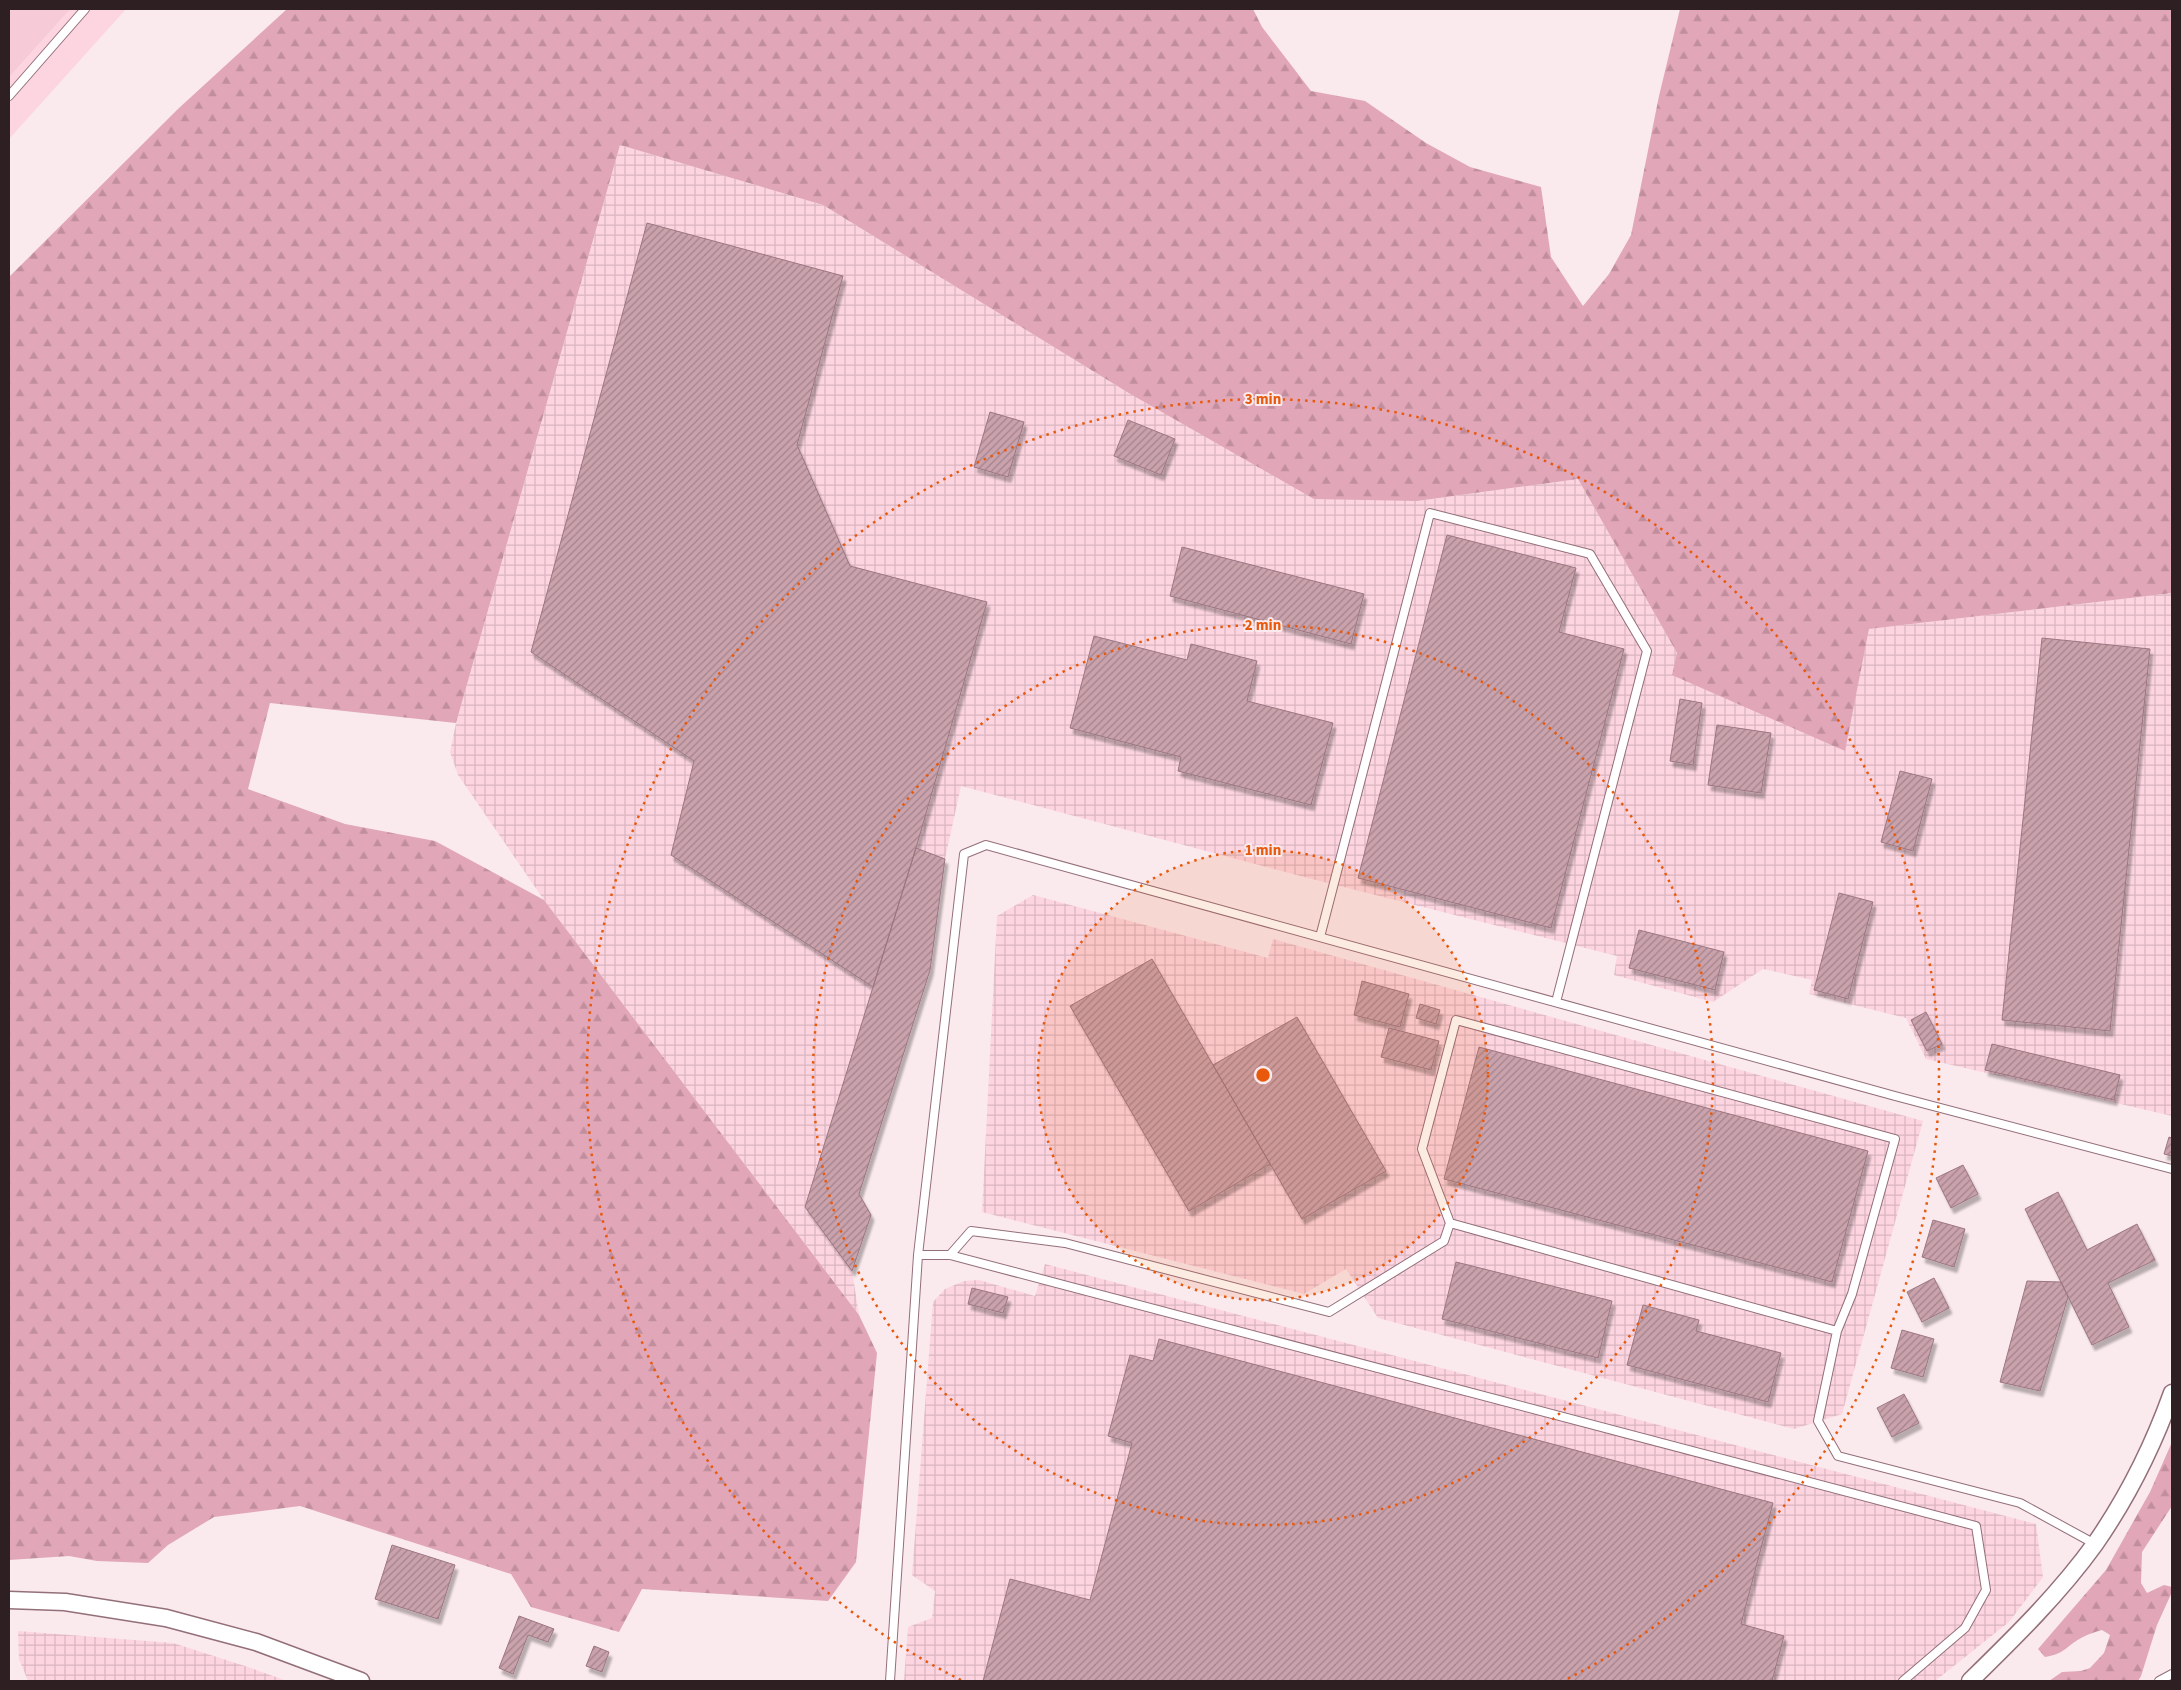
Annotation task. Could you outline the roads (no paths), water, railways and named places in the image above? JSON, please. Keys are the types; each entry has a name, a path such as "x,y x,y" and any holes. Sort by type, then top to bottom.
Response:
{"street":[{"path":"1970,1681 2032,1620 2095,1544 2139,1470 2172,1393"},
{"path":"9,1600 65,1602 166,1618 256,1642 362,1681"}],"lane":[{"path":"9,96 85,9"},
{"path":"1320,937 1430,513 1590,554 1647,651 1556,1002"},
{"path":"890,1681 918,1255 964,854 986,845 1895,1096 2172,1169"},
{"path":"950,1255 971,1232 1065,1243 1329,1312 1444,1241 1450,1223 1422,1149 1456,1020 1895,1140 1852,1294 1837,1331 1818,1421 1838,1456 2020,1503 2095,1544"},
{"path":"1450,1223 1837,1331"},
{"path":"918,1255 950,1255 1976,1526 1986,1590 1965,1628 1903,1681"},
{"path":"2159,1681 2172,1674"}]}
